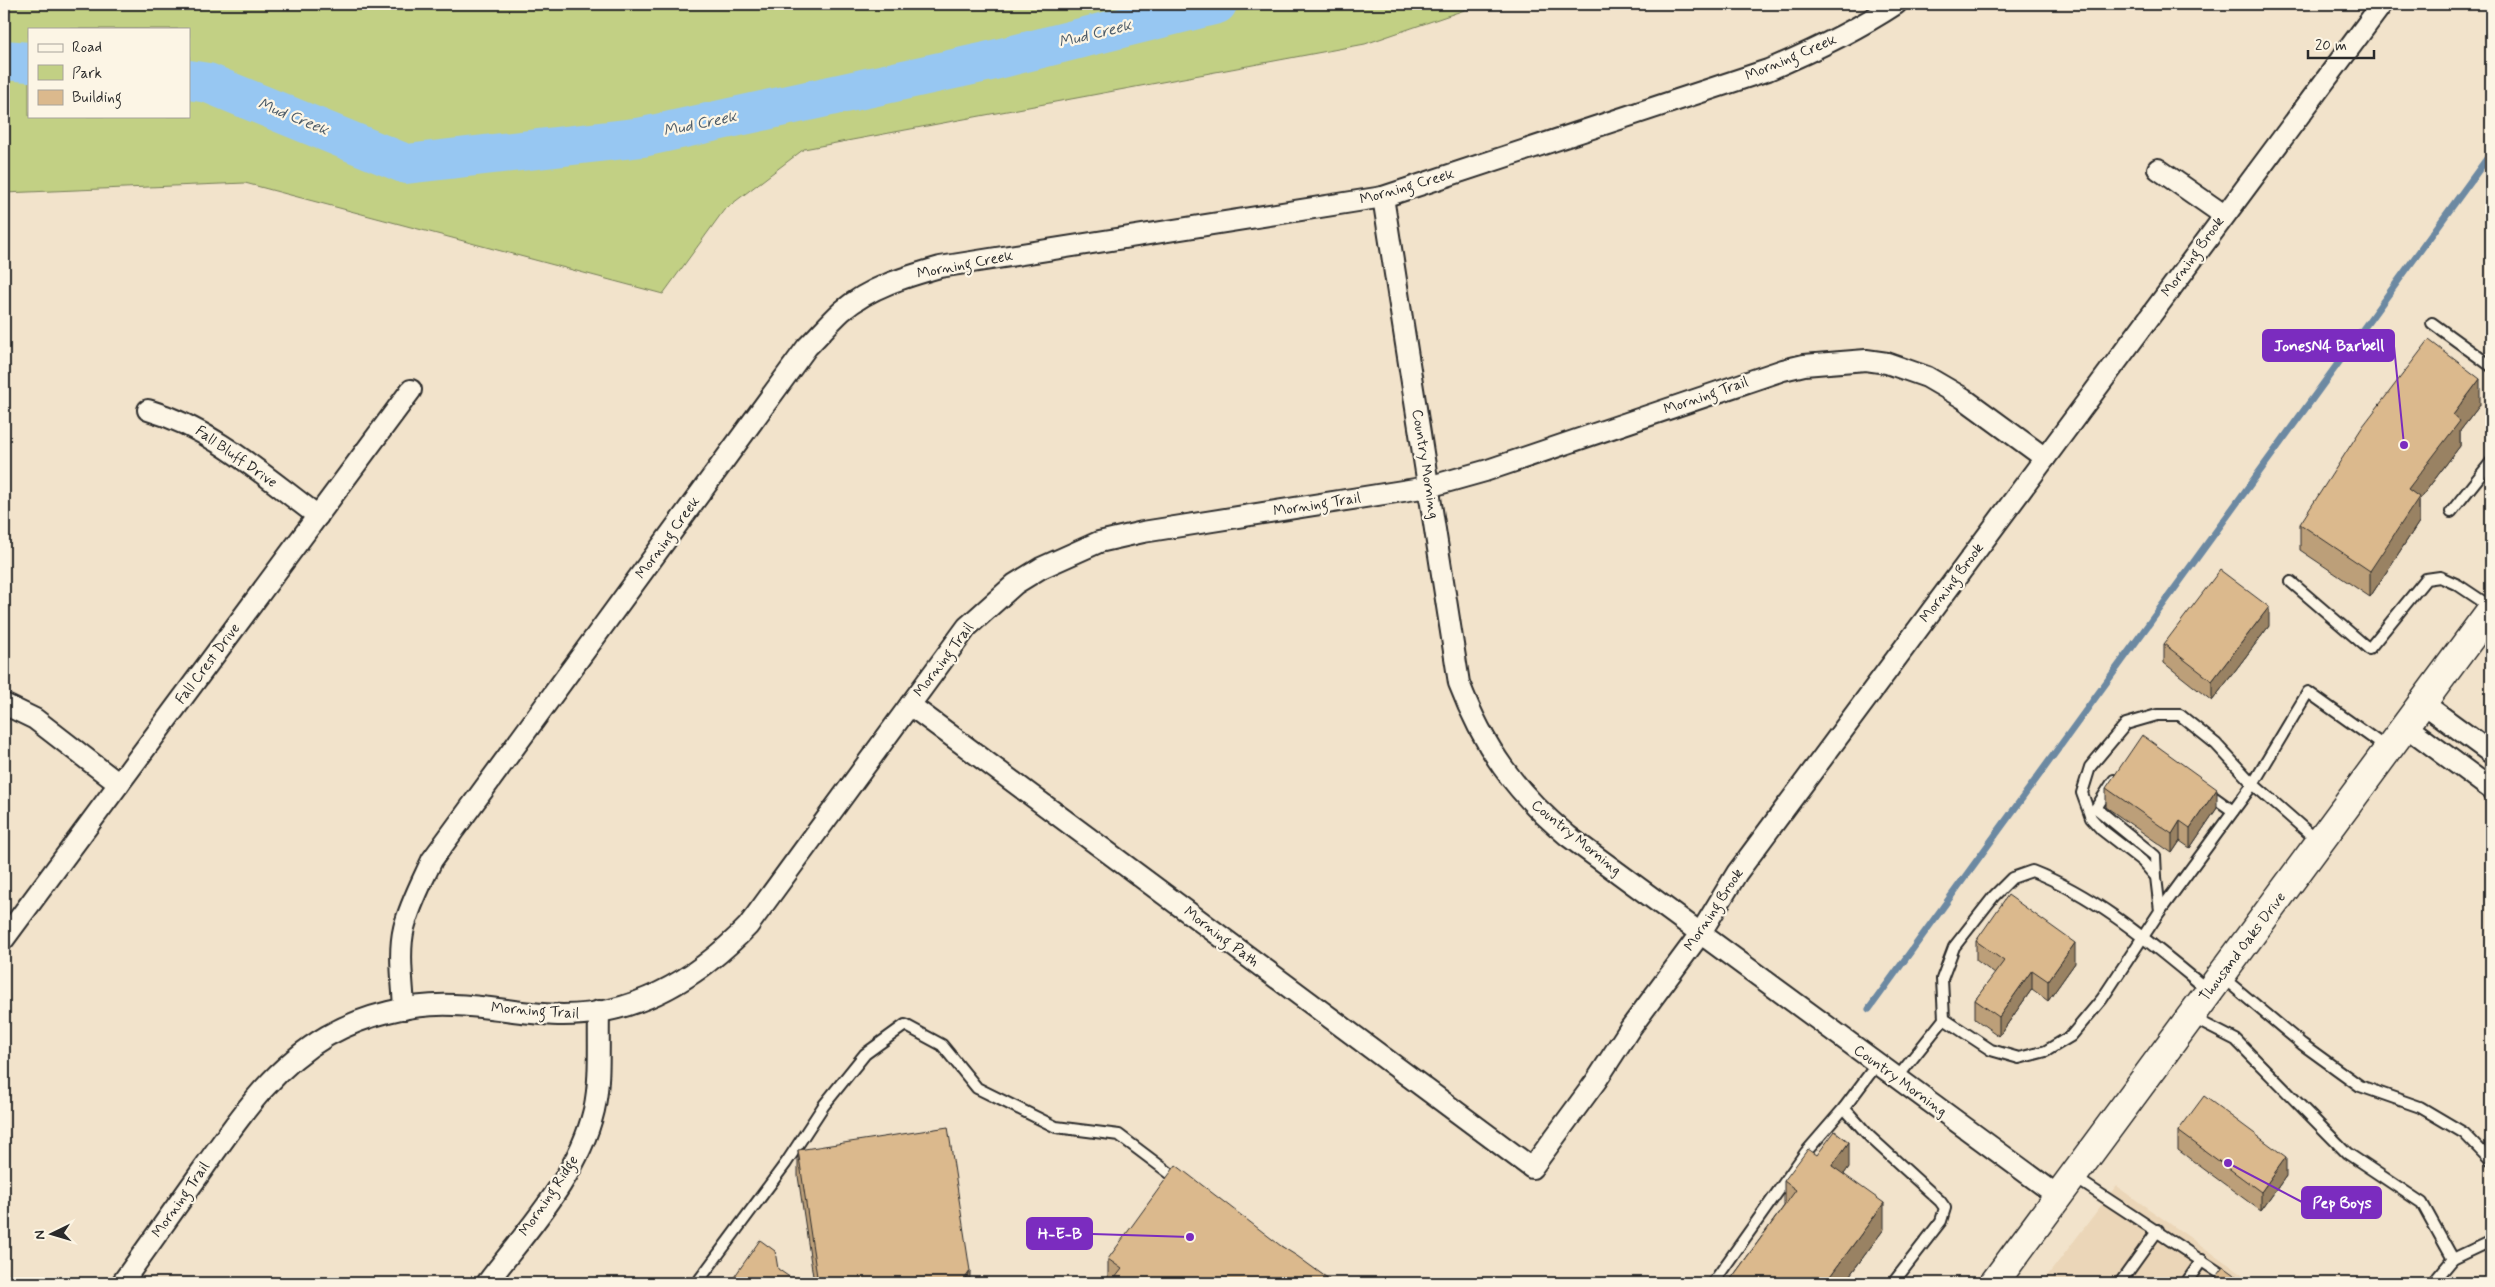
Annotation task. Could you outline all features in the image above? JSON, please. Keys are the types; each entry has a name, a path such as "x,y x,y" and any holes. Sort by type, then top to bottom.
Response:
{"main road":[{"name":"Thousand Oaks Drive","path":"1994,1283 2389,750 2491,609"}],"street":[{"name":"Morning Creek","path":"404,1009 402,963 404,930 412,903 432,860 807,347 843,310 878,287 940,267 1383,197 1768,70 1823,47 1869,22 1896,4"},
{"name":"Morning Brook","path":"1532,1168 1596,1080 1628,1030 1700,934 1738,873 2382,4"},
{"path":"2158,169 2224,216"},
{"name":"Country Morning","path":"1383,197 1459,683 1485,741 1515,785 1543,815 1700,934 1877,1064 2066,1186"},
{"name":"Morning Trail","path":"122,1283 267,1083 306,1049 329,1035 352,1024 404,1009 454,1005 562,1015 599,1011 632,1004 654,996 696,972 727,948 748,926 910,705 952,644 990,604 1028,576 1070,554 1099,542 1144,532 1428,487 1484,471 1783,370 1804,365 1866,360 1887,363 1927,377 1964,398 2045,458"},
{"name":"Fall Crest Drive","path":"4,939 411,390"},
{"name":"Fall Bluff Drive","path":"148,410 195,428 220,443 318,516"},
{"path":"2423,703 2491,754"},
{"path":"4,704 35,719 119,784"},
{"name":"Morning Path","path":"910,705 1532,1168"},
{"path":"2406,726 2491,789"},
{"name":"Morning Ridge","path":"487,1283 559,1187 580,1151 594,1111 597,1090 599,1011"}],"lane":[{"path":"2432,323 2491,366"},
{"path":"2452,512 2491,462"},
{"path":"2291,582 2370,649 2426,579 2440,577 2458,585 2491,609"},
{"path":"1944,1018 1991,1050 2019,1058 2046,1052 2071,1036 2090,1014 2160,911 2253,784 2308,692 2389,750"},
{"path":"2156,877 2142,862 2102,830 2091,818 2082,793 2090,767 2126,724 2157,715 2180,715 2216,744 2253,784 2320,843"},
{"path":"2122,767 2096,808 2155,856 2160,911"},
{"path":"2201,788 2233,811"},
{"path":"1897,1078 1944,1018 1942,979 1954,947 1994,896 2012,878 2032,871 2049,878 2119,918 2360,1086 2420,1107 2464,1133 2491,1162"},
{"path":"2191,1017 2236,1040 2347,1153 2422,1202 2453,1260"},
{"path":"697,1283 786,1163 835,1090 865,1054 905,1025 942,1045 977,1088 1056,1127 1119,1135 1186,1185"},
{"path":"1713,1283 1806,1152 1844,1108 1877,1064"},
{"path":"1844,1108 1870,1137 1945,1208 1941,1220 1893,1283"},
{"path":"2066,1186 2158,1230 2236,1283"},
{"path":"2120,1283 2158,1230"},
{"path":"2434,1283 2453,1260 2491,1241"},
{"path":"2186,1283 2202,1260"}],"shaded area":[{"path":"2116,1186 2255,1283 2042,1283"}],"green space":[{"path":"4,4 1482,4 1365,44 804,149 724,210 663,294 245,183 4,193"}],"building":[{"path":"2429,340 2480,379 2453,415 2460,421 2408,489 2419,497 2370,571 2300,524 2363,426"},
{"path":"2220,570 2269,607 2212,681 2164,644"},
{"path":"2142,735 2217,789 2190,828 2180,821 2172,834 2106,788"},
{"path":"2008,895 2075,943 2048,981 2032,970 1999,1017 1975,1000 2004,961 1976,941"},
{"path":"2204,1096 2286,1157 2261,1192 2178,1131"},
{"path":"948,1127 970,1271 962,1283 818,1283 798,1150"},
{"path":"1835,1131 1849,1142 1832,1166 1884,1203 1825,1283 1728,1283 1796,1190 1784,1181 1808,1149 1817,1155"},
{"path":"1176,1165 1281,1246 1334,1283 1111,1283 1122,1269 1108,1259"},
{"path":"760,1240 775,1251 778,1269 798,1283 730,1283"},
{"path":"2224,1267 2246,1283 2212,1283"}],"waterway":[{"name":"Mud Creek","path":"190,80 208,83 406,164 643,137 986,62 1217,4"},
{"name":"Mud Creek","path":"4,60 28,62"},
{"path":"1869,1009 2491,153"}],"place":[{"name":"JonesN4 Barbell","path":"2404,445"},
{"name":"Pep Boys","path":"2228,1163"},
{"name":"H-E-B","path":"1190,1237"}]}
